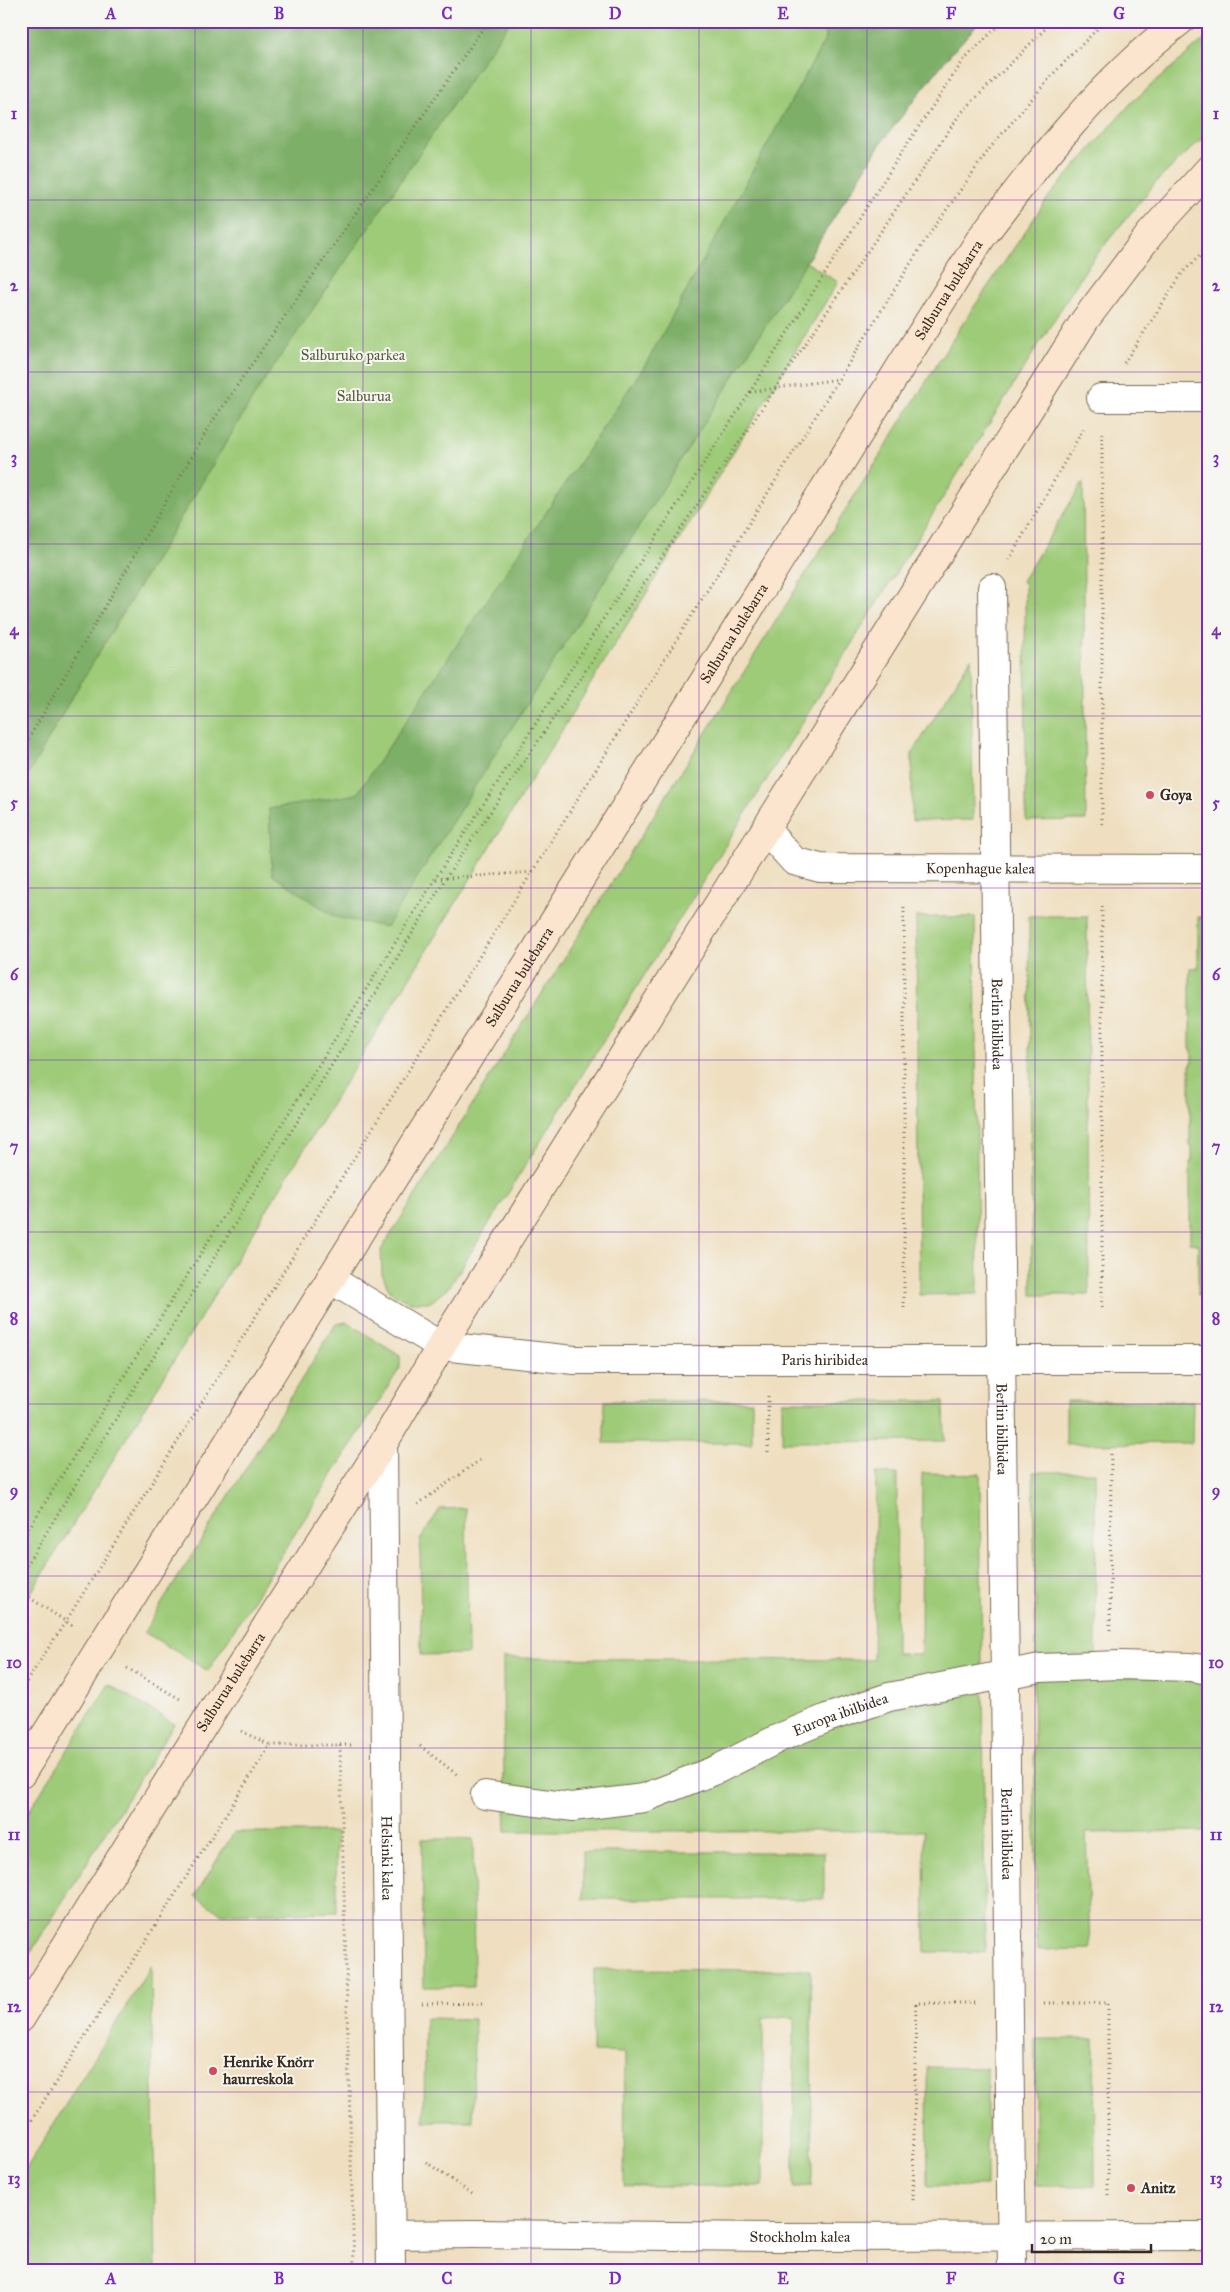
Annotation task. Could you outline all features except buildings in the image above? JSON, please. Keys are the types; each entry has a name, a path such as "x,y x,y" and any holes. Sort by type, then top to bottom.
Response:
{"main road":[{"name":"Salburua bulebarra","path":"21,1774 982,238 1045,154 1104,87 1180,21"},
{"name":"Salburua bulebarra","path":"21,2018 209,1716 383,1444 441,1346 1085,320 1150,234 1209,169"}],"street":[{"path":"1102,398 1209,398"},
{"name":"Berlin ibilbidea","path":"992,588 1012,2271"},
{"name":"Kopenhague kalea","path":"766,830 794,861 820,868 1209,868"},
{"path":"330,1279 441,1346"},
{"name":"Paris hiribidea","path":"441,1346 574,1360 1209,1360"},
{"name":"Helsinki kalea","path":"383,1444 391,2271"},
{"name":"Europa ibilbidea","path":"485,1796 572,1807 644,1798 718,1769 779,1738 827,1718 889,1697 1005,1674 1040,1668 1109,1666 1190,1667 1209,1670"},
{"name":"Stockholm kalea","path":"390,2235 1209,2236"}],"path":[{"path":"21,752 210,425 488,21"},
{"path":"21,1541 435,879 750,392 900,153 963,61 1003,21"},
{"path":"21,1574 446,878 960,114 1053,21"},
{"path":"21,1690 66,1621 924,242 990,148 1054,73 1105,21"},
{"path":"992,588 1102,398 1183,272 1209,247"},
{"path":"750,392 775,390 839,379"},
{"path":"1102,398 1102,828"},
{"path":"435,879 532,872"},
{"path":"904,906 904,1308"},
{"path":"1102,906 1102,1308"},
{"path":"768,1396 768,1454"},
{"path":"1109,1666 1111,1454"},
{"path":"21,1592 66,1621 120,1663 209,1716 270,1745 340,1745 354,2271"},
{"path":"21,2137 270,1745"},
{"path":"419,2004 484,2003"}],"green space":[{"name":"Salburua","path":"21,21 980,21 943,63 881,143 806,262 838,282 21,1609"},
{"path":"21,21 510,21 261,385 68,704 21,788"},
{"path":"821,21 980,21 943,63 881,143 386,927 335,917 272,874 269,809 357,794 647,362 826,38"},
{"path":"1209,35 1209,132 1157,181 1089,264 450,1286 431,1302 409,1302 390,1292 382,1274 381,1250 963,323 1050,195 1132,102"},
{"path":"1083,482 1086,820 1026,821 1025,585 1022,581"},
{"path":"971,658 973,820 912,821 912,754"},
{"path":"1029,916 1087,916 1089,1295 1032,1295"},
{"path":"916,917 975,917 978,1294 919,1295"},
{"path":"1198,917 1209,917 1209,1295 1198,1295 1198,1244 1190,1243 1190,1162 1192,1161 1192,1147 1190,1146 1190,1065 1192,1064 1192,1050 1190,1049 1190,968 1198,968"},
{"path":"347,1322 400,1356 400,1368 208,1671 144,1632 336,1324"},
{"path":"604,1401 752,1401 752,1443 604,1443"},
{"path":"782,1401 944,1401 945,1441 782,1442"},
{"path":"1066,1401 1193,1401 1192,1443 1066,1444"},
{"path":"1033,1472 1095,1472 1096,1655 1036,1657"},
{"path":"876,1473 897,1474 896,1654 921,1654 922,1473 980,1474 982,1669 619,1795 504,1793 503,1658 873,1660"},
{"path":"466,1508 468,1654 421,1655 420,1540 440,1509"},
{"path":"1033,1675 1209,1678 1209,1831 1086,1833 1090,1949 1037,1950"},
{"path":"109,1684 174,1724 21,1968 21,1824"},
{"path":"983,1685 985,1952 925,1952 924,1831 506,1831 505,1806 584,1813 813,1731"},
{"path":"234,1832 336,1832 337,1912 222,1914 195,1896"},
{"path":"422,1839 473,1839 474,1987 424,1987"},
{"path":"583,1852 824,1852 824,1899 583,1899"},
{"path":"151,1966 156,2271 21,2271 21,2177"},
{"path":"594,1969 811,1970 812,2186 794,2187 794,2017 763,2018 763,2186 624,2186 625,2053 593,2052"},
{"path":"425,2018 474,2019 473,2121 424,2121"},
{"path":"1035,2039 1094,2039 1095,2186 1035,2186"},
{"path":"927,2067 987,2068 987,2186 928,2186"}],"place":[{"name":"Goya","path":"1150,795"},
{"name":"Henrike Knörr haurreskola","path":"213,2071"},
{"name":"Anitz","path":"1131,2188"}],"park label":[{"name":"Salburuko parkea","path":"353,355"}]}
